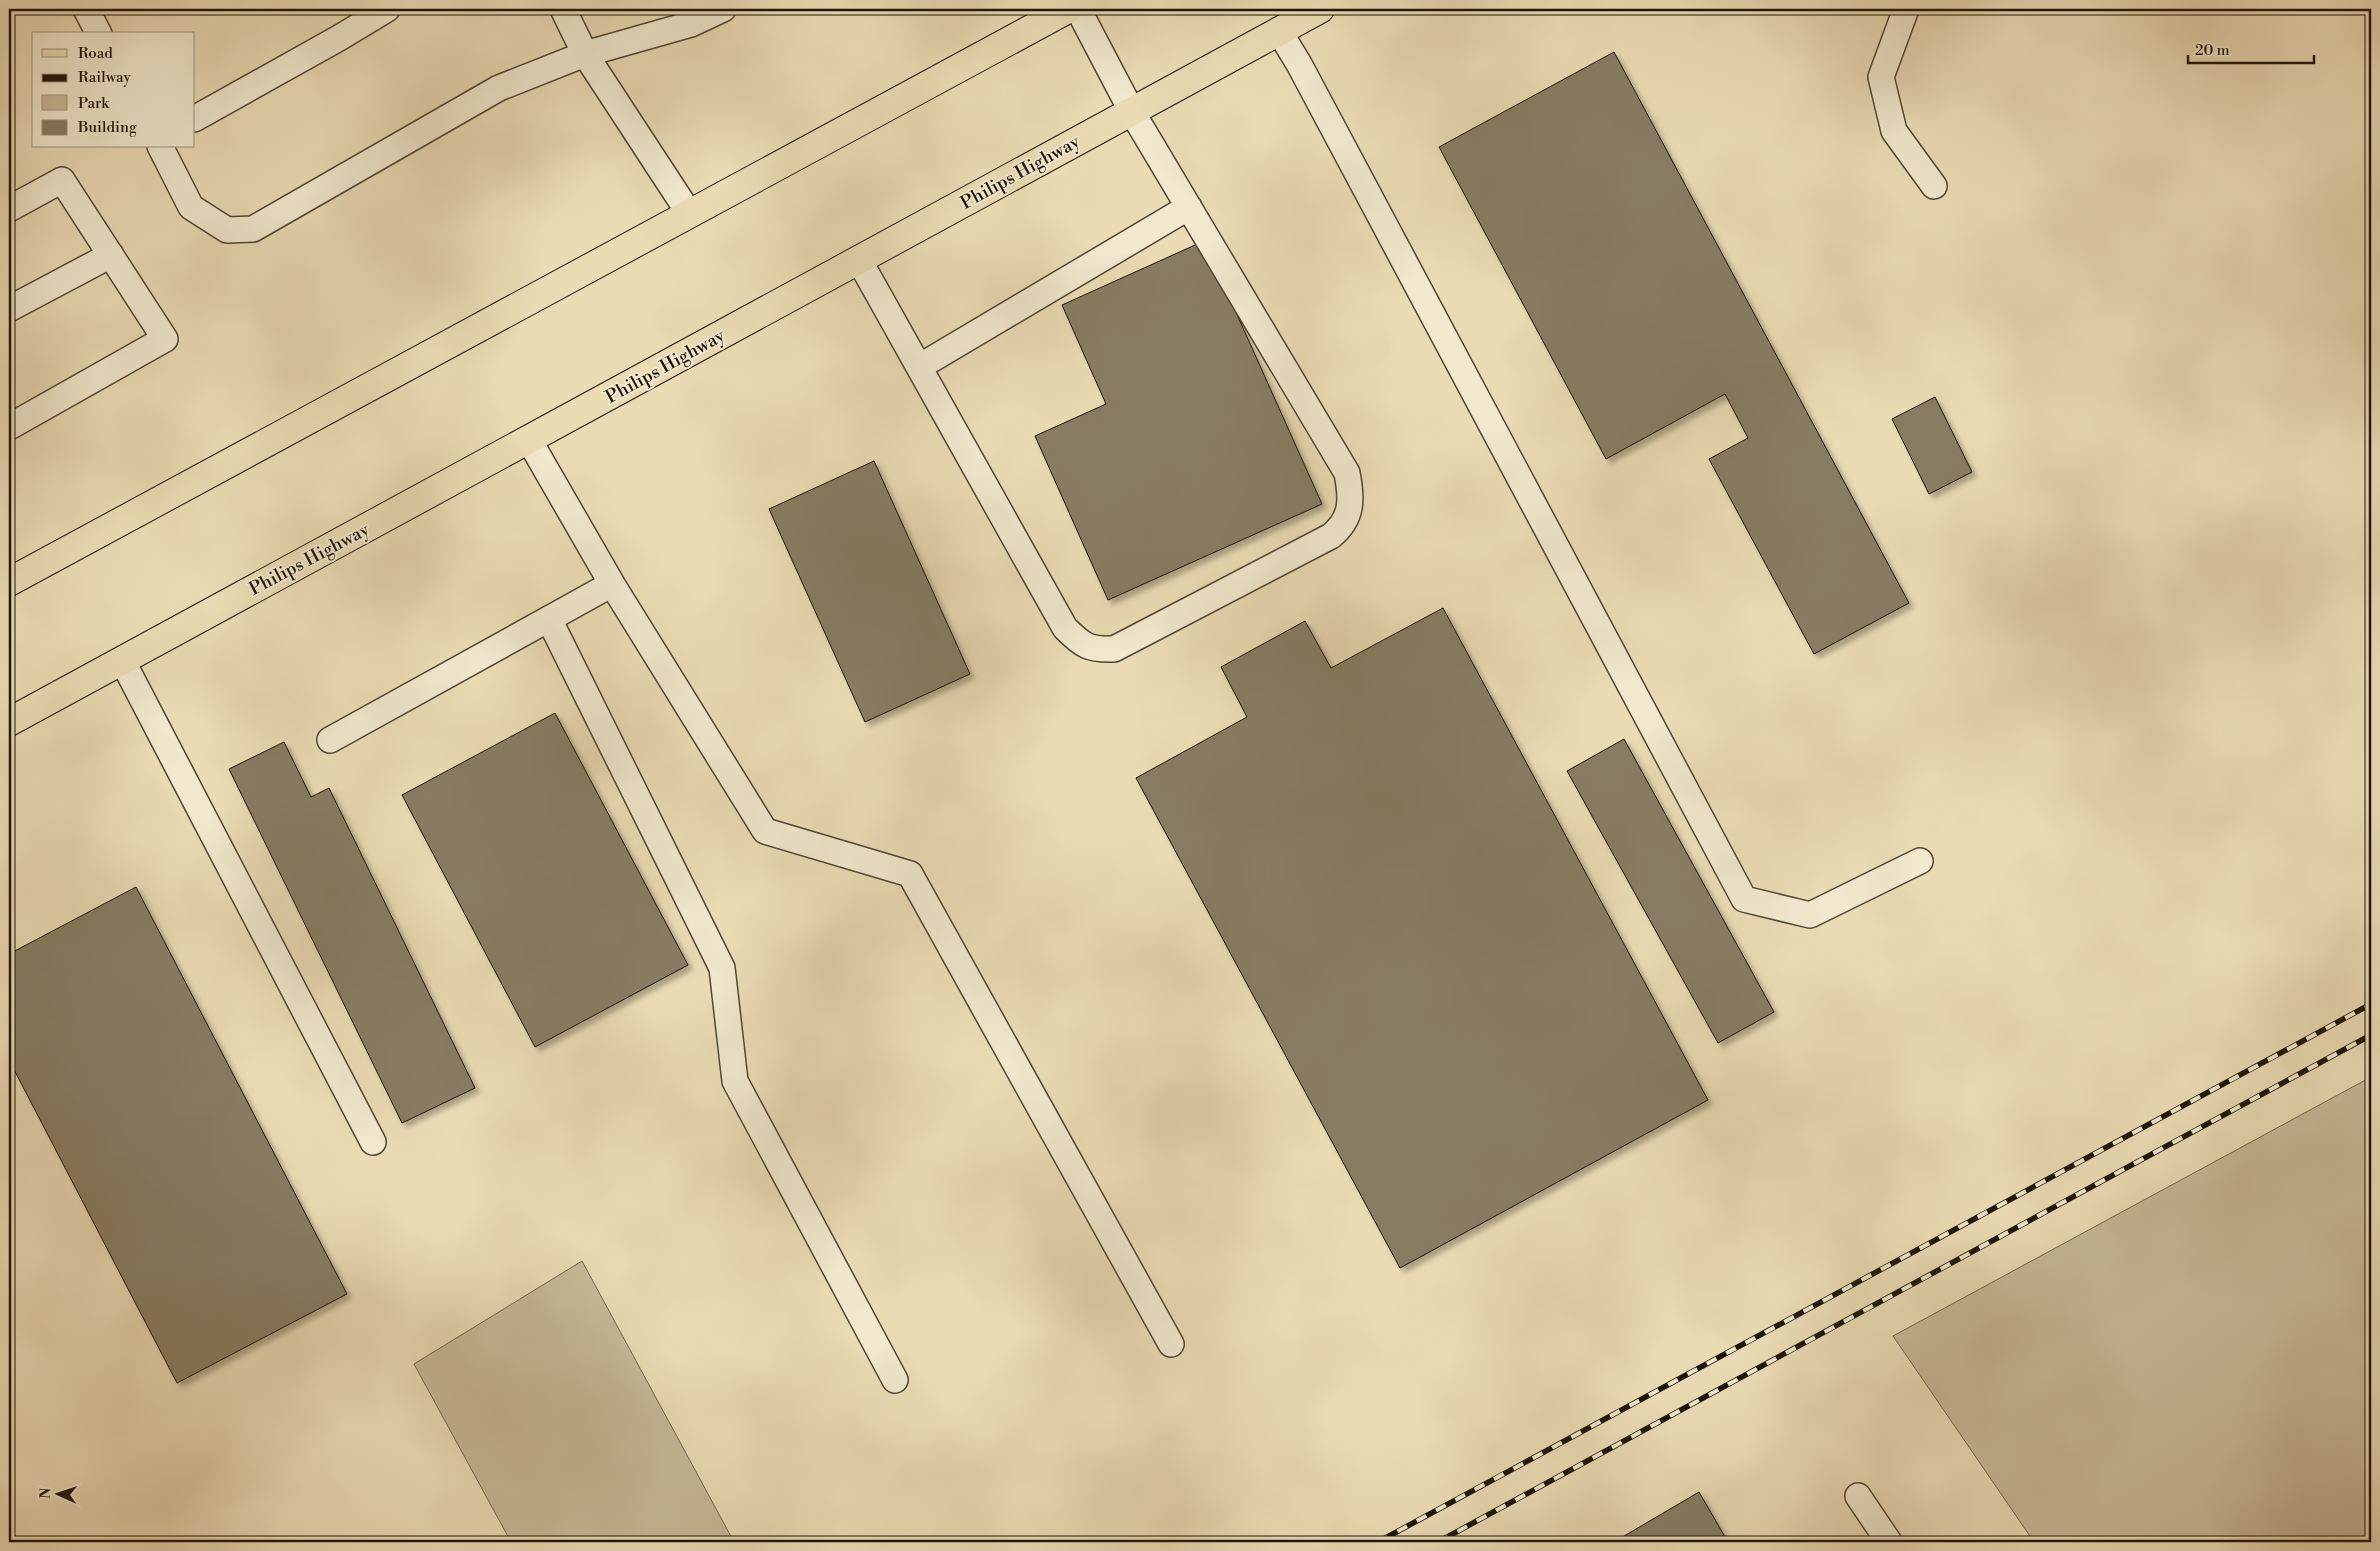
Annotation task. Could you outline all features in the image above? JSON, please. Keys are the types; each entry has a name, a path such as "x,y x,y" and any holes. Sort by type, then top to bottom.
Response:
{"main road":[{"path":"9,582 1068,9"},
{"name":"Philips Highway","path":"9,722 1320,9"}],"lane":[{"path":"86,9 98,32"},
{"path":"195,118 387,9"},
{"path":"563,9 585,54 688,213"},
{"path":"161,148 191,207 227,230 253,229 499,88 585,54 692,24 723,9"},
{"path":"859,260 1065,628 1079,642 1094,649 1114,648 1331,536 1343,526 1350,508 1350,490 1347,473 1132,112 1078,9"},
{"path":"1906,9 1881,77 1894,131 1934,186"},
{"path":"1279,31 1299,64 1744,899 1810,915 1920,861"},
{"path":"9,209 62,180 165,339 9,427"},
{"path":"919,367 1188,207"},
{"path":"9,309 111,255"},
{"path":"529,440 612,584 765,831 910,874 1171,1344"},
{"path":"330,740 612,584"},
{"path":"549,619 722,968 735,1081 895,1380"},
{"path":"122,660 372,1142"},
{"path":"1858,1496 1889,1542"}],"green space":[{"path":"2371,1077 2371,1542 2034,1542 1893,1336"},
{"path":"582,1261 734,1542 511,1542 414,1364"}],"building":[{"path":"1614,52 1909,603 1814,654 1709,459 1748,438 1725,394 1606,459 1439,147"},
{"path":"1204,241 1322,504 1108,600 1035,436 1106,404 1062,305"},
{"path":"1935,397 1972,472 1929,494 1892,419"},
{"path":"874,461 970,674 865,722 769,509"},
{"path":"1443,608 1708,1100 1400,1268 1136,778 1247,717 1221,667 1305,621 1331,668"},
{"path":"555,713 688,965 535,1047 402,795"},
{"path":"1624,739 1774,1012 1718,1043 1567,771"},
{"path":"284,742 311,797 329,788 475,1088 402,1123 229,769"},
{"path":"136,887 347,1294 177,1383 9,1060 9,954"},
{"path":"1699,1492 1728,1542 1621,1542 1619,1539"}],"railway":[{"path":"1378,1542 2371,1004"},
{"path":"1438,1542 2371,1035"}]}
